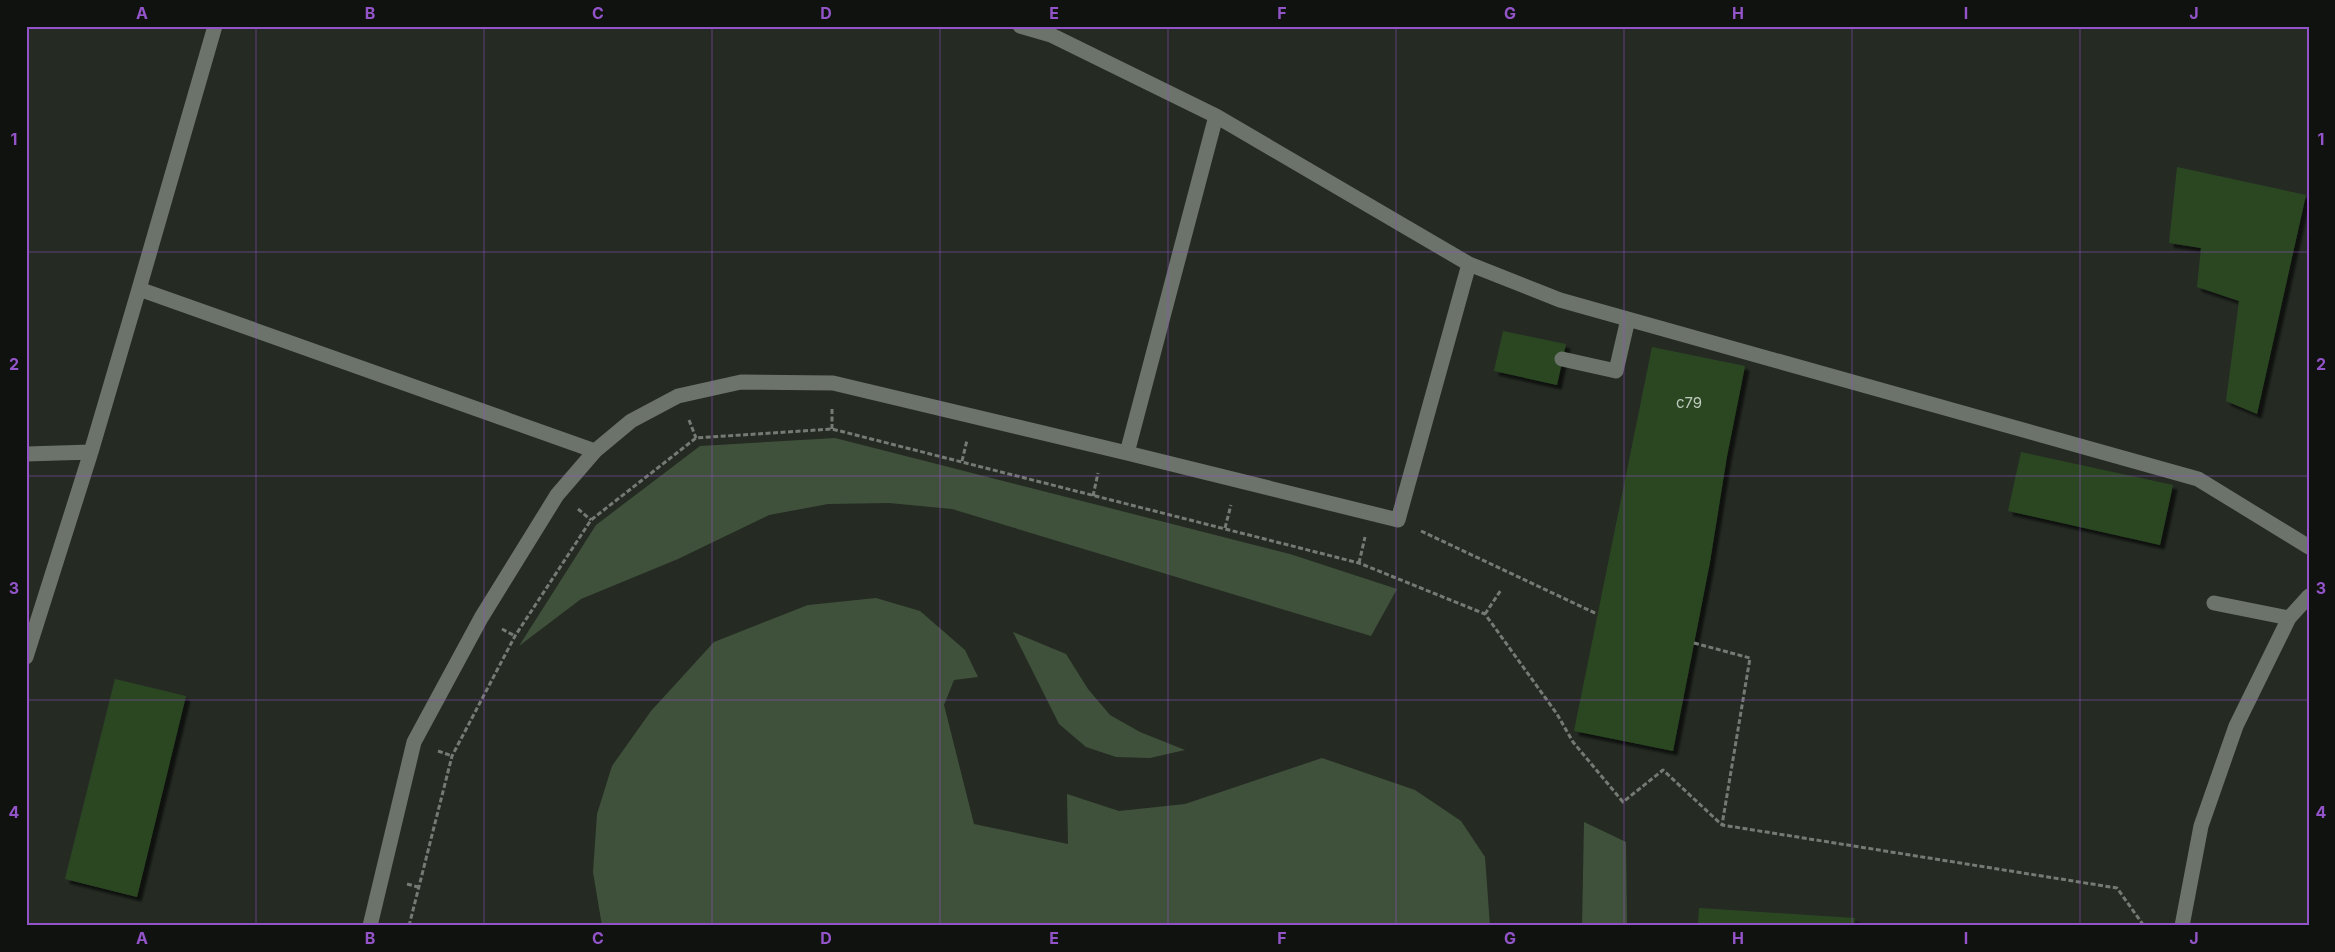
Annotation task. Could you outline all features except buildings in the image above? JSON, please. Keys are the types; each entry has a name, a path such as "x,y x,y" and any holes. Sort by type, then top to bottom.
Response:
{"lane":[{"path":"26,657 91,452 215,26"},
{"path":"1020,26 1051,34 1216,116 1469,264 1560,300 2198,479 2309,547"},
{"path":"1127,453 1216,116"},
{"path":"370,926 414,742 481,618 557,495 595,450 631,421 678,396 741,382 833,383 1398,520 1469,264"},
{"path":"138,289 595,450"},
{"path":"1562,359 1616,372 1628,319"},
{"path":"26,454 91,452"},
{"path":"2182,926 2201,826 2236,726 2289,618 2309,596"},
{"path":"2214,603 2289,618"}],"path":[{"path":"832,404 832,429"},
{"path":"688,416 696,438"},
{"path":"409,926 452,756 515,636 591,520 696,438 832,429 1359,563 1484,614 1557,714 1573,742 1623,802 1663,770 1722,825 2117,888 2144,926"},
{"path":"962,461 967,438"},
{"path":"1093,496 1099,469"},
{"path":"1225,528 1231,503"},
{"path":"1398,520 1597,614"},
{"path":"1359,563 1366,534"},
{"path":"1484,614 1502,590"},
{"path":"1694,643 1750,658 1722,825"}],"green space":[{"path":"835,438 1290,554 1397,589 1371,636 952,509 889,503 828,504 769,515 678,559 581,599 519,646 596,525 700,446"},
{"path":"876,598 920,611 965,650 978,677 954,680 944,705 974,824 1068,844 1067,794 1119,811 1185,804 1322,758 1415,790 1461,821 1485,857 1490,926 602,926 593,872 597,814 612,766 651,711 714,642 808,605"},
{"path":"1013,632 1066,654 1088,689 1110,715 1140,732 1185,750 1150,758 1116,757 1086,747 1059,724"},
{"path":"1584,822 1626,842 1627,926 1582,926"}]}
